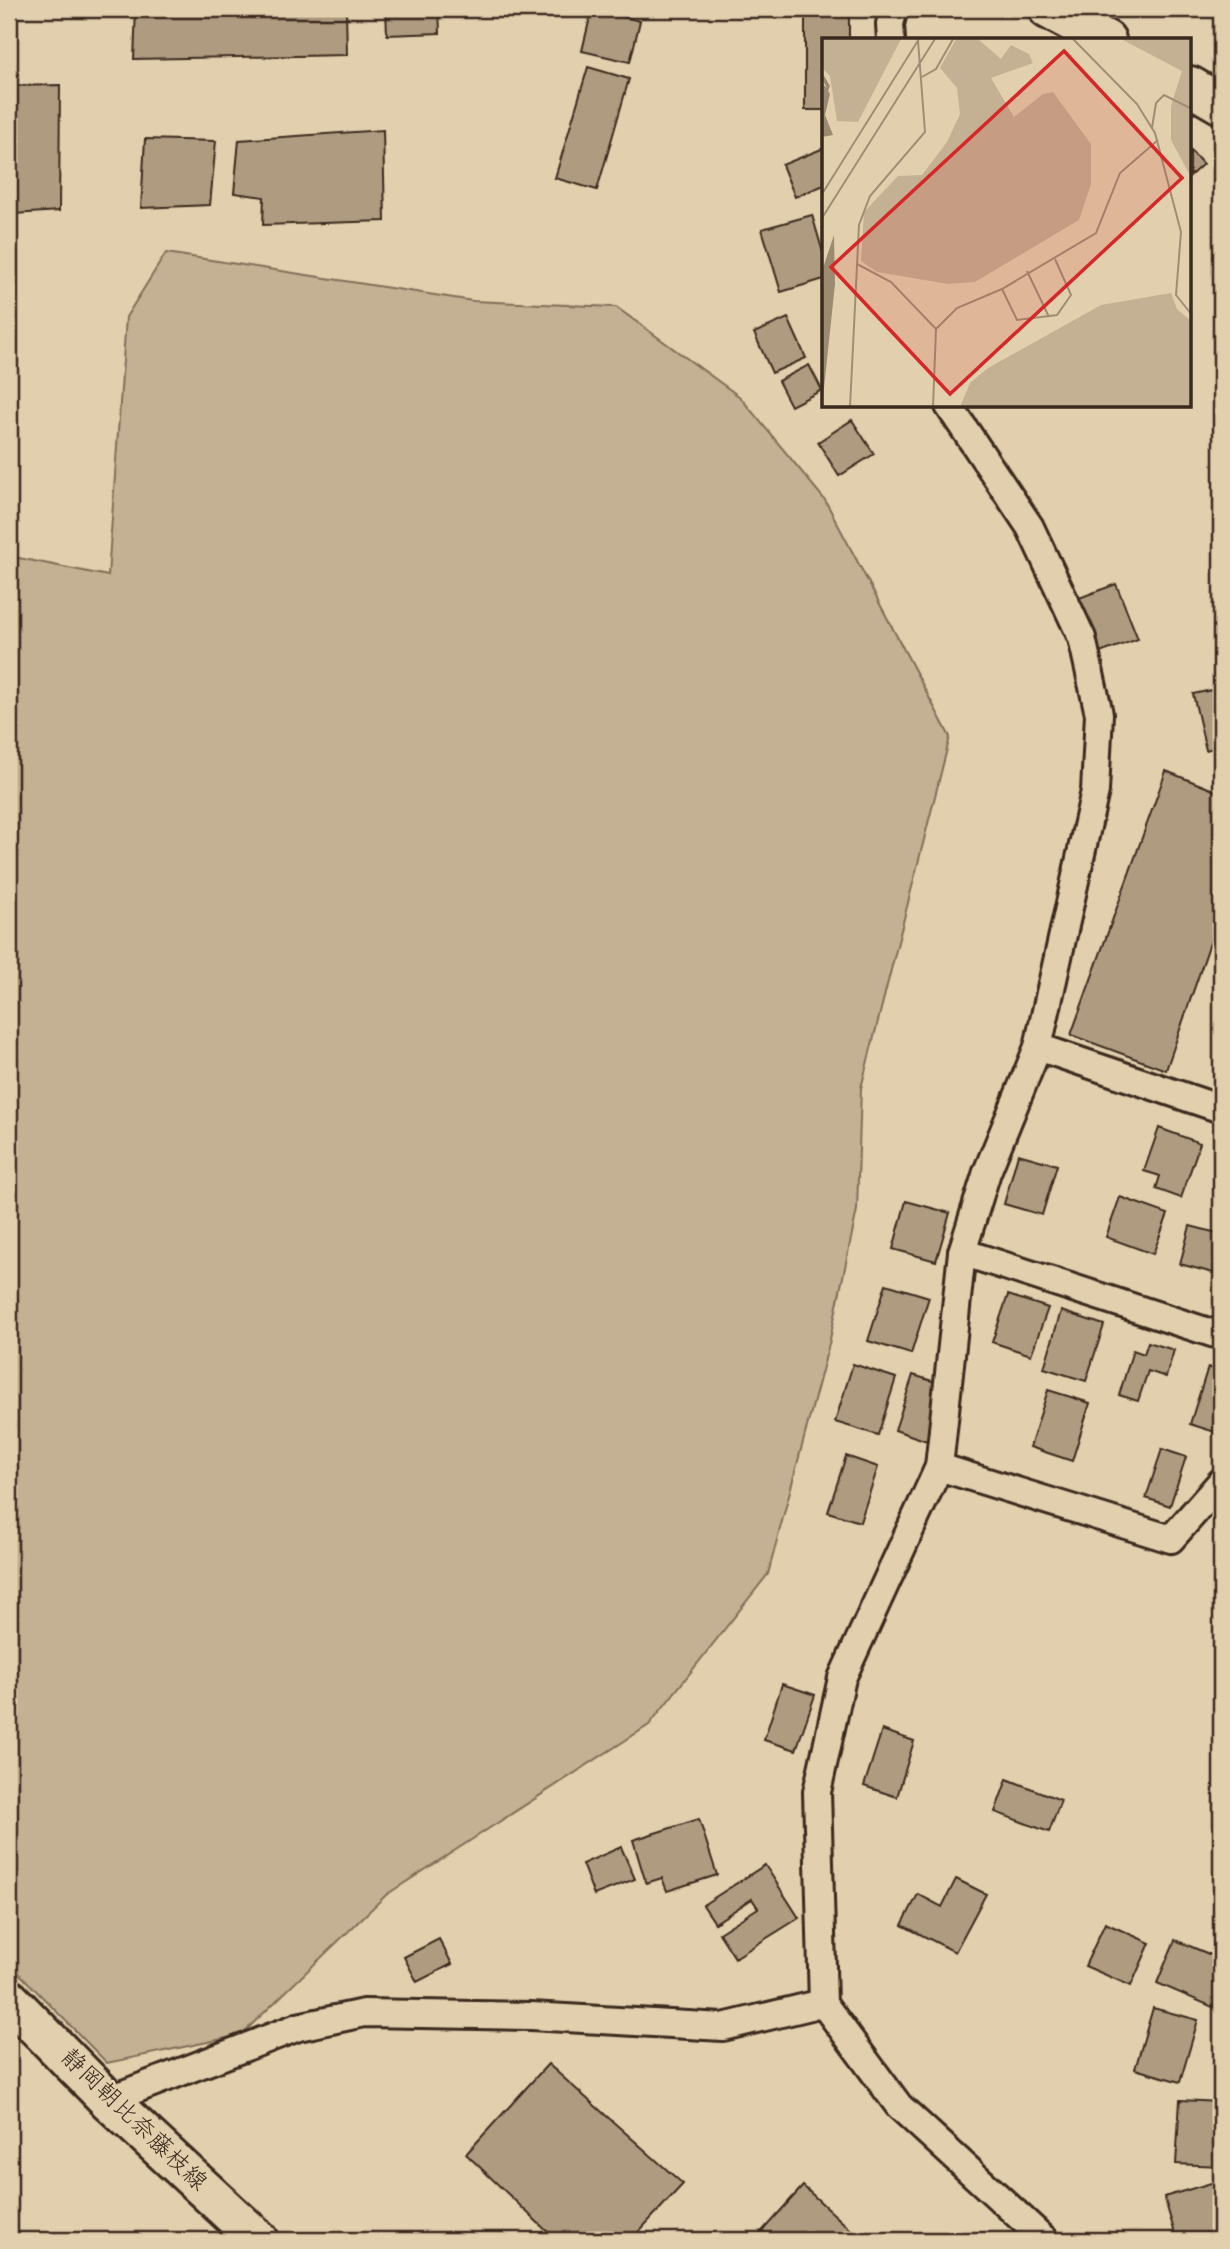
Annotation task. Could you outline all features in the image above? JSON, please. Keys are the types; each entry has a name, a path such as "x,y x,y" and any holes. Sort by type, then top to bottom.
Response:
{"main road":[{"path":"1048,9 1102,38"},
{"path":"1192,87 1221,104"},
{"name":"静岡朝比奈藤枝線","path":"9,1999 108,2100 259,2240"}],"street":[{"path":"891,38 890,24 894,9"},
{"path":"950,408 1030,527 1082,638 1099,714 1095,791 1038,1046 987,1172 962,1252 939,1467 842,1678 836,1703 817,1792 822,2003 899,2106 1045,2240"},
{"path":"1038,1046 1221,1110"},
{"path":"962,1252 1221,1336"},
{"path":"939,1467 1171,1539 1221,1482"},
{"path":"108,2100 298,2027 364,2013 531,2016 723,2027 822,2003"}],"shaded area":[{"path":"166,253 473,301 616,307 740,397 825,500 950,737 861,1088 857,1210 829,1344 768,1574 649,1725 386,1895 241,2035 107,2063 9,1963 9,556 108,576 126,317"}],"building":[{"path":"136,9 346,9 347,55 134,59"},
{"path":"386,9 439,9 440,33 387,35"},
{"path":"592,9 640,21 630,62 582,51"},
{"path":"805,12 849,12 849,38 822,38 822,110 805,110"},
{"path":"588,67 629,79 597,190 555,178"},
{"path":"60,85 59,211 14,214 9,187 9,86"},
{"path":"383,130 385,221 263,225 264,197 234,193 239,140"},
{"path":"145,139 216,141 210,205 141,208"},
{"path":"822,149 822,186 795,197 782,165"},
{"path":"1192,152 1203,164 1192,174"},
{"path":"812,215 822,249 822,280 781,292 762,229"},
{"path":"788,318 806,358 772,373 754,333"},
{"path":"809,365 822,390 791,406 778,381"},
{"path":"852,420 874,454 839,476 818,442"},
{"path":"1116,584 1138,639 1100,653 1079,598"},
{"path":"1221,688 1221,746 1206,750 1193,694"},
{"path":"1166,771 1221,793 1221,911 1166,1070 1071,1035"},
{"path":"1159,1128 1200,1143 1181,1198 1156,1189 1160,1176 1144,1171"},
{"path":"1018,1154 1057,1165 1042,1215 1004,1204"},
{"path":"1120,1197 1168,1214 1153,1254 1106,1237"},
{"path":"906,1201 950,1213 936,1261 893,1249"},
{"path":"1190,1226 1221,1234 1221,1260 1217,1274 1180,1264"},
{"path":"886,1284 929,1297 911,1354 868,1341"},
{"path":"1008,1295 1048,1308 1031,1355 992,1342"},
{"path":"1061,1311 1104,1325 1086,1381 1044,1368"},
{"path":"1148,1342 1174,1350 1166,1377 1148,1371 1138,1401 1119,1395 1133,1350 1144,1354"},
{"path":"853,1364 896,1378 878,1435 835,1422"},
{"path":"1208,1367 1221,1372 1221,1434 1190,1424"},
{"path":"913,1375 945,1385 927,1441 895,1430"},
{"path":"1048,1390 1090,1403 1072,1461 1030,1447"},
{"path":"1162,1449 1186,1457 1170,1506 1146,1498"},
{"path":"846,1456 878,1467 860,1522 828,1512"},
{"path":"782,1684 815,1695 796,1750 764,1740"},
{"path":"882,1730 914,1741 897,1797 864,1786"},
{"path":"1007,1779 1061,1800 1049,1832 995,1812"},
{"path":"699,1819 717,1875 667,1891 662,1878 646,1883 633,1840"},
{"path":"621,1847 635,1879 594,1895 582,1864"},
{"path":"765,1865 799,1918 735,1958 719,1933 758,1908 752,1899 715,1923 703,1905"},
{"path":"956,1879 986,1894 955,1952 902,1925 918,1894 942,1907"},
{"path":"1105,1923 1150,1943 1131,1986 1085,1966"},
{"path":"439,1939 452,1964 417,1982 404,1957"},
{"path":"1175,1940 1221,1959 1221,1994 1215,2008 1157,1983"},
{"path":"1153,2008 1198,2020 1180,2082 1135,2069"},
{"path":"548,2064 683,2184 631,2240 556,2240 466,2154"},
{"path":"1180,2100 1221,2102 1221,2166 1176,2164"},
{"path":"1221,2180 1221,2229 1177,2240 1164,2197"},
{"path":"803,2186 862,2240 754,2240"}]}
